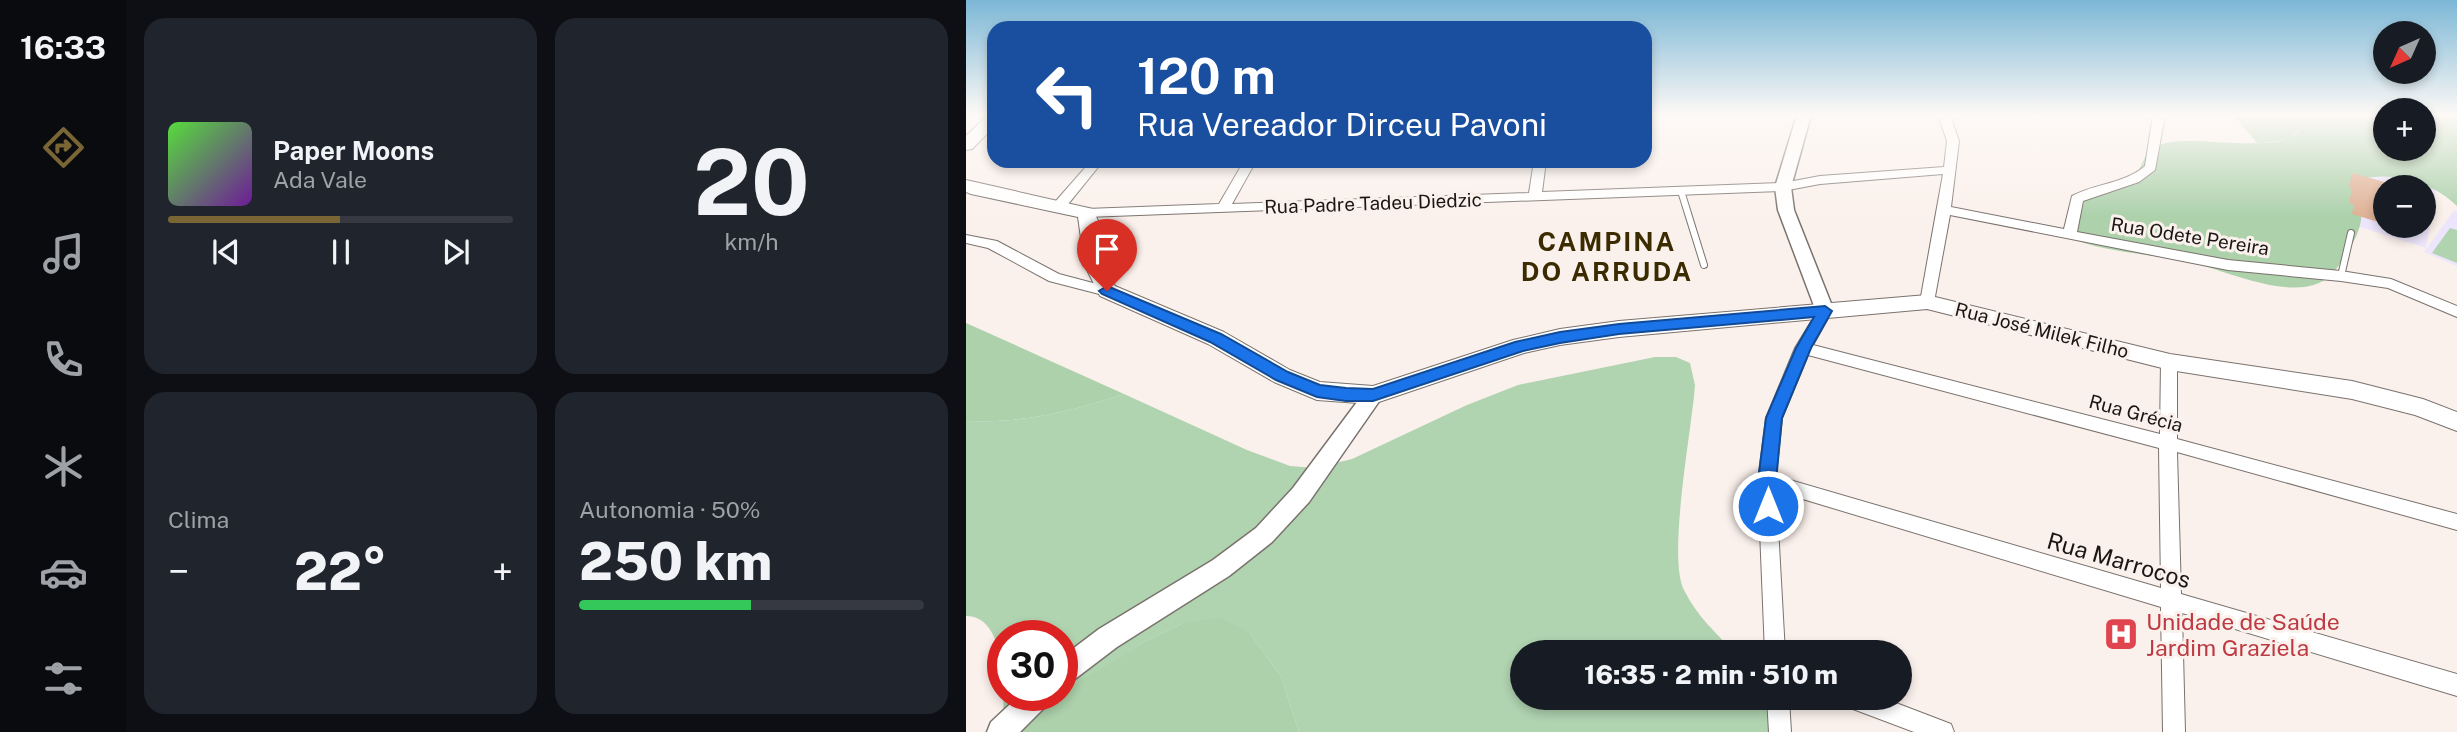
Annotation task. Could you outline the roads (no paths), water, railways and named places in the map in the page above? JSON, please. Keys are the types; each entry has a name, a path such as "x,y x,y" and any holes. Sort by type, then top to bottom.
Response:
{"main road":[{"name":"Rua Padre Tadeu Diedzic","path":"966,185 977,190 1060,205 1086,213"},
{"path":"1086,213 1091,228 1095,266 1107,291 1216,338 1282,376 1317,391 1373,395 1521,346 1560,338 1619,329 1825,311"},
{"name":"Rua José Milek Filho","path":"1825,311 1927,302 1971,310 2169,362 2388,397 2457,422"}],"street":[{"path":"1775,640 1767,481 1774,418 1803,348 1825,311 1786,210 1783,187 1794,149"},
{"path":"1927,302 1944,211 1952,149"},
{"path":"2070,235 2077,199 2087,192 2133,182 2151,167 2154,149"},
{"path":"1060,205 1091,168"},
{"path":"1223,208 1247,168"},
{"path":"1535,197 1539,168"},
{"name":"Rua Padre Tadeu Diedzic","path":"1086,213 1783,187 1820,180 1949,170"},
{"name":"Rua Odete Pereira","path":"1944,211 2228,265 2342,276 2391,284 2457,312"},
{"path":"966,239 992,244 1054,278 1107,291"},
{"name":"Rua Grécia","path":"1803,348 2457,522"},
{"path":"2169,362 2174,732"},
{"path":"1078,661 1108,638 1220,568 1264,535 1301,495 1373,395"},
{"name":"Rua Marrocos","path":"1767,481 2457,685"},
{"path":"1779,710 1780,732"},
{"path":"1885,710 1943,732"},
{"path":"1001,732 1023,711"}],"lane":[{"path":"1681,191 1704,265"},
{"path":"2342,276 2351,233"}],"place":[{"name":"Unidade de Saúde Jardim Graziela","path":"2121,634"}],"district":[{"name":"CAMPINA DO ARRUDA","path":"1607,256"}]}
